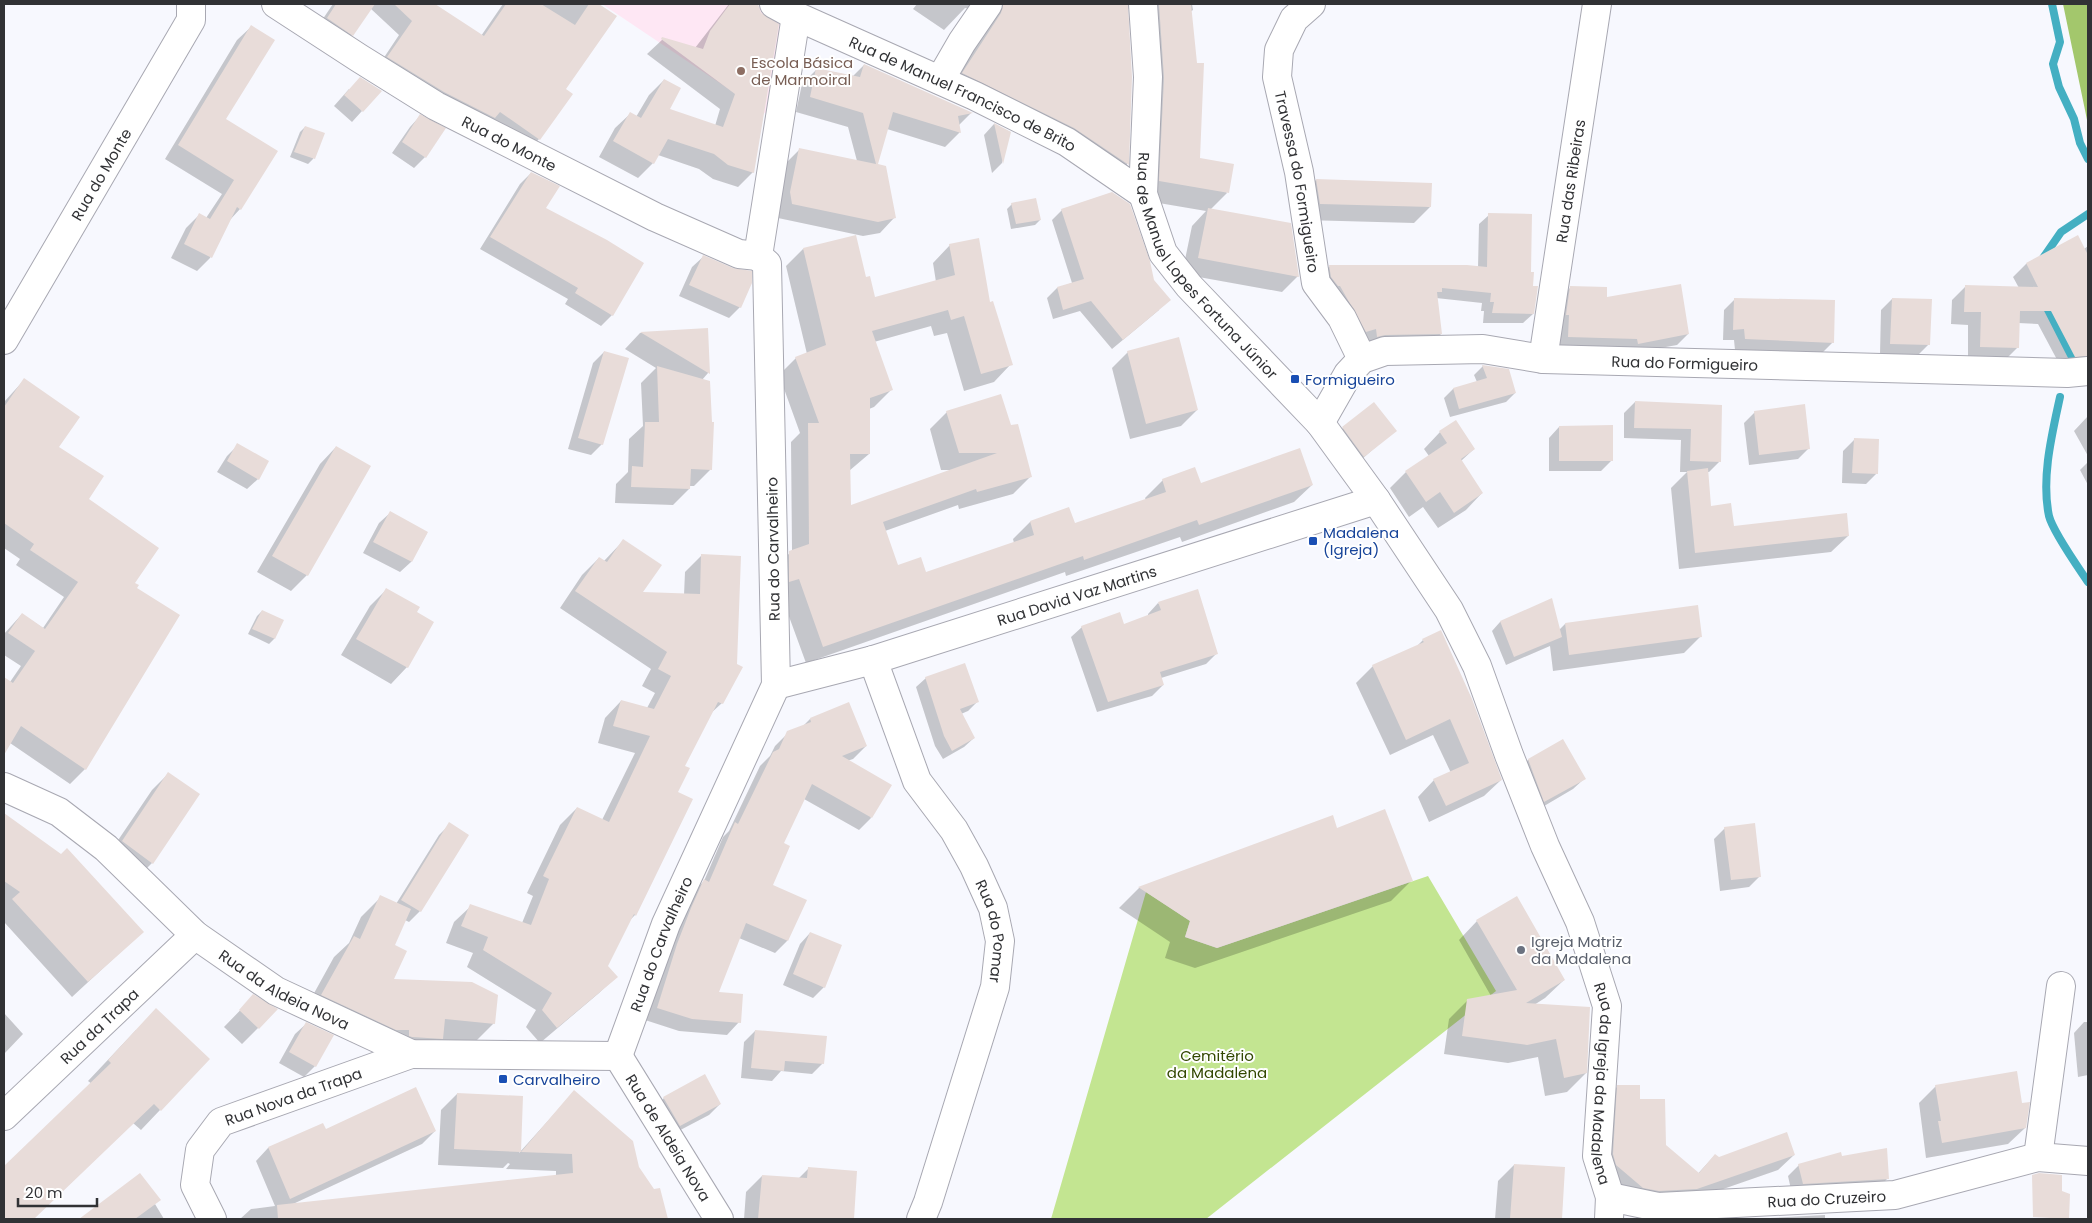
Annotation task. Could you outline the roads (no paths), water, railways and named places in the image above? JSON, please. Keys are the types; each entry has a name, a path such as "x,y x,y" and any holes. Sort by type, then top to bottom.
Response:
{"street":[{"name":"Rua do Monte","path":"4,340 190,20 191,4"},
{"name":"Rua do Monte","path":"276,4 436,106 655,217 738,254 758,256"},
{"path":"940,80 962,42 988,4"},
{"name":"Rua de Manuel Lopes Fortuna Júnior","path":"1144,4 1148,77 1143,194 1163,253 1189,286 1320,423 1376,500 1449,610 1477,666 1509,755"},
{"name":"Travessa do Formigueiro","path":"1311,4 1294,19 1278,50 1278,77 1299,172 1316,283 1342,318 1362,359"},
{"name":"Rua das Ribeiras","path":"1543,359 1597,4"},
{"path":"758,256 785,10"},
{"name":"Rua de Manuel Francisco de Brito","path":"785,10 940,80 1067,142 1143,194"},
{"name":"Rua do Carvalheiro","path":"618,1056 666,924 776,685 766,264 758,256"},
{"name":"Rua do Formigueiro","path":"1362,359 1385,351 1483,350 1543,359 2067,373 2088,371"},
{"path":"1320,423 1348,374 1362,359"},
{"name":"Rua David Vaz Martins","path":"776,685 872,660 1376,500"},
{"name":"Rua do Pomar","path":"872,660 916,781 954,830 974,866 993,908 1000,941 995,987 928,1202 921,1219"},
{"name":"Rua da Igreja da Madalena","path":"1509,755 1545,846 1580,922 1607,1006 1597,1156 1609,1208"},
{"name":"Rua da Aldeia Nova","path":"4,788 59,812 106,848 195,936 276,991 411,1054 618,1056"},
{"name":"Rua da Trapa","path":"4,1116 195,936"},
{"path":"2038,1158 2061,986"},
{"name":"Rua Nova da Trapa","path":"212,1219 195,1185 200,1150 221,1122 411,1054"},
{"name":"Rua de Aldeia Nova","path":"618,1056 718,1219"},
{"name":"Rua do Cruzeiro","path":"1609,1208 1895,1195 2038,1158 2088,1161"}],"waterway":[{"path":"2052,4 2060,42 2053,64 2059,87 2074,119 2080,143 2088,159"},
{"path":"2041,261 2061,232 2088,214"},
{"path":"2044,302 2072,357"},
{"path":"2060,397 2047,471 2046,487 2049,516 2060,540 2088,582"}],"place":[{"name":"Escola Básica de Marmoiral","path":"741,71"},
{"name":"Formigueiro","path":"1295,379"},
{"name":"Madalena (Igreja)","path":"1313,541"},
{"name":"Igreja Matriz da Madalena","path":"1521,950"},
{"name":"Carvalheiro","path":"503,1079"}],"park label":[{"name":"Cemitério da Madalena","path":"1217,1064"}]}
